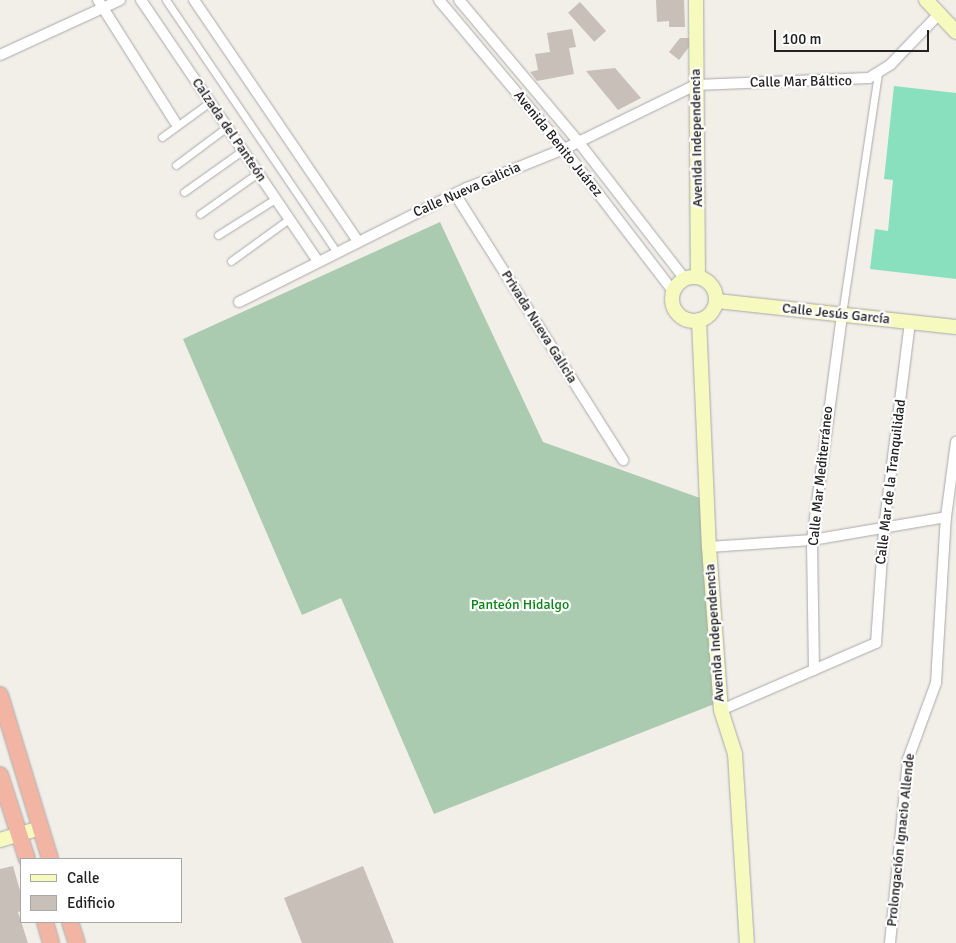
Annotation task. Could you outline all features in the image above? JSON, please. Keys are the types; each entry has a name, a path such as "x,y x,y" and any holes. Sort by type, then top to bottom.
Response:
{"highway":[{"path":"0,694 50,858"},
{"path":"0,775 27,858"},
{"path":"45,923 51,943"},
{"path":"70,923 77,943"}],"main road":[{"name":"Avenida Independencia","path":"696,0 698,276"},
{"path":"926,0 956,32"},
{"path":"698,276 710,283 717,301 711,314 700,320 686,320 675,311 673,291 684,278 698,276"},
{"name":"Calle Jesús García","path":"717,301 956,327"},
{"name":"Avenida Independencia","path":"700,320 709,547 721,710 735,754 747,943"},
{"path":"0,840 40,828"}],"street":[{"path":"0,55 101,4 120,0"},
{"name":"Calzada del Panteón","path":"141,0 317,260"},
{"name":"Calzada del Panteón","path":"166,0 336,251"},
{"path":"194,0 358,241"},
{"name":"Avenida Benito Juárez","path":"439,0 564,149 673,291"},
{"name":"Avenida Benito Juárez","path":"459,0 577,140 684,278"},
{"path":"101,4 175,122"},
{"name":"Calle Mar Báltico","path":"696,84 861,80 878,73 939,14"},
{"path":"842,314 878,73"},
{"name":"Calle Nueva Galicia","path":"239,302 317,260 455,194 564,149 577,140 696,84"},
{"path":"162,137 210,102"},
{"path":"176,165 227,127"},
{"path":"184,192 242,150"},
{"path":"200,214 258,173"},
{"name":"Privada Nueva Galicia","path":"455,194 623,460"},
{"path":"218,235 275,198"},
{"path":"231,261 290,219"},
{"name":"Calle Mar Mediterráneo","path":"814,670 812,540 842,314"},
{"name":"Calle Mar de la Tranquilidad","path":"814,670 876,643 884,528 910,322"},
{"name":"Prolongación Ignacio Allende","path":"890,943 908,759 936,683 946,517 956,442"},
{"path":"709,547 812,540 946,517"},
{"path":"721,710 814,670"}],"green space":[{"path":"894,86 956,93 956,279 870,269 875,229 888,231 893,180 884,179"},
{"name":"Panteón Hidalgo","path":"440,222 543,442 700,498 717,703 434,814 341,598 302,615 183,339"}],"building":[{"path":"656,0 684,0 685,27 669,27 669,21 657,22"},
{"path":"580,2 606,31 594,42 568,13"},
{"path":"572,29 576,47 569,48 574,74 537,81 530,72 538,70 535,54 550,52 547,33"},
{"path":"680,38 689,38 689,47 679,60 669,52"},
{"path":"615,68 641,98 618,110 586,71"},
{"path":"13,866 20,890 20,911 18,912 20,923 28,943 0,943 0,869"},
{"path":"363,866 394,943 302,943 284,898"}]}
